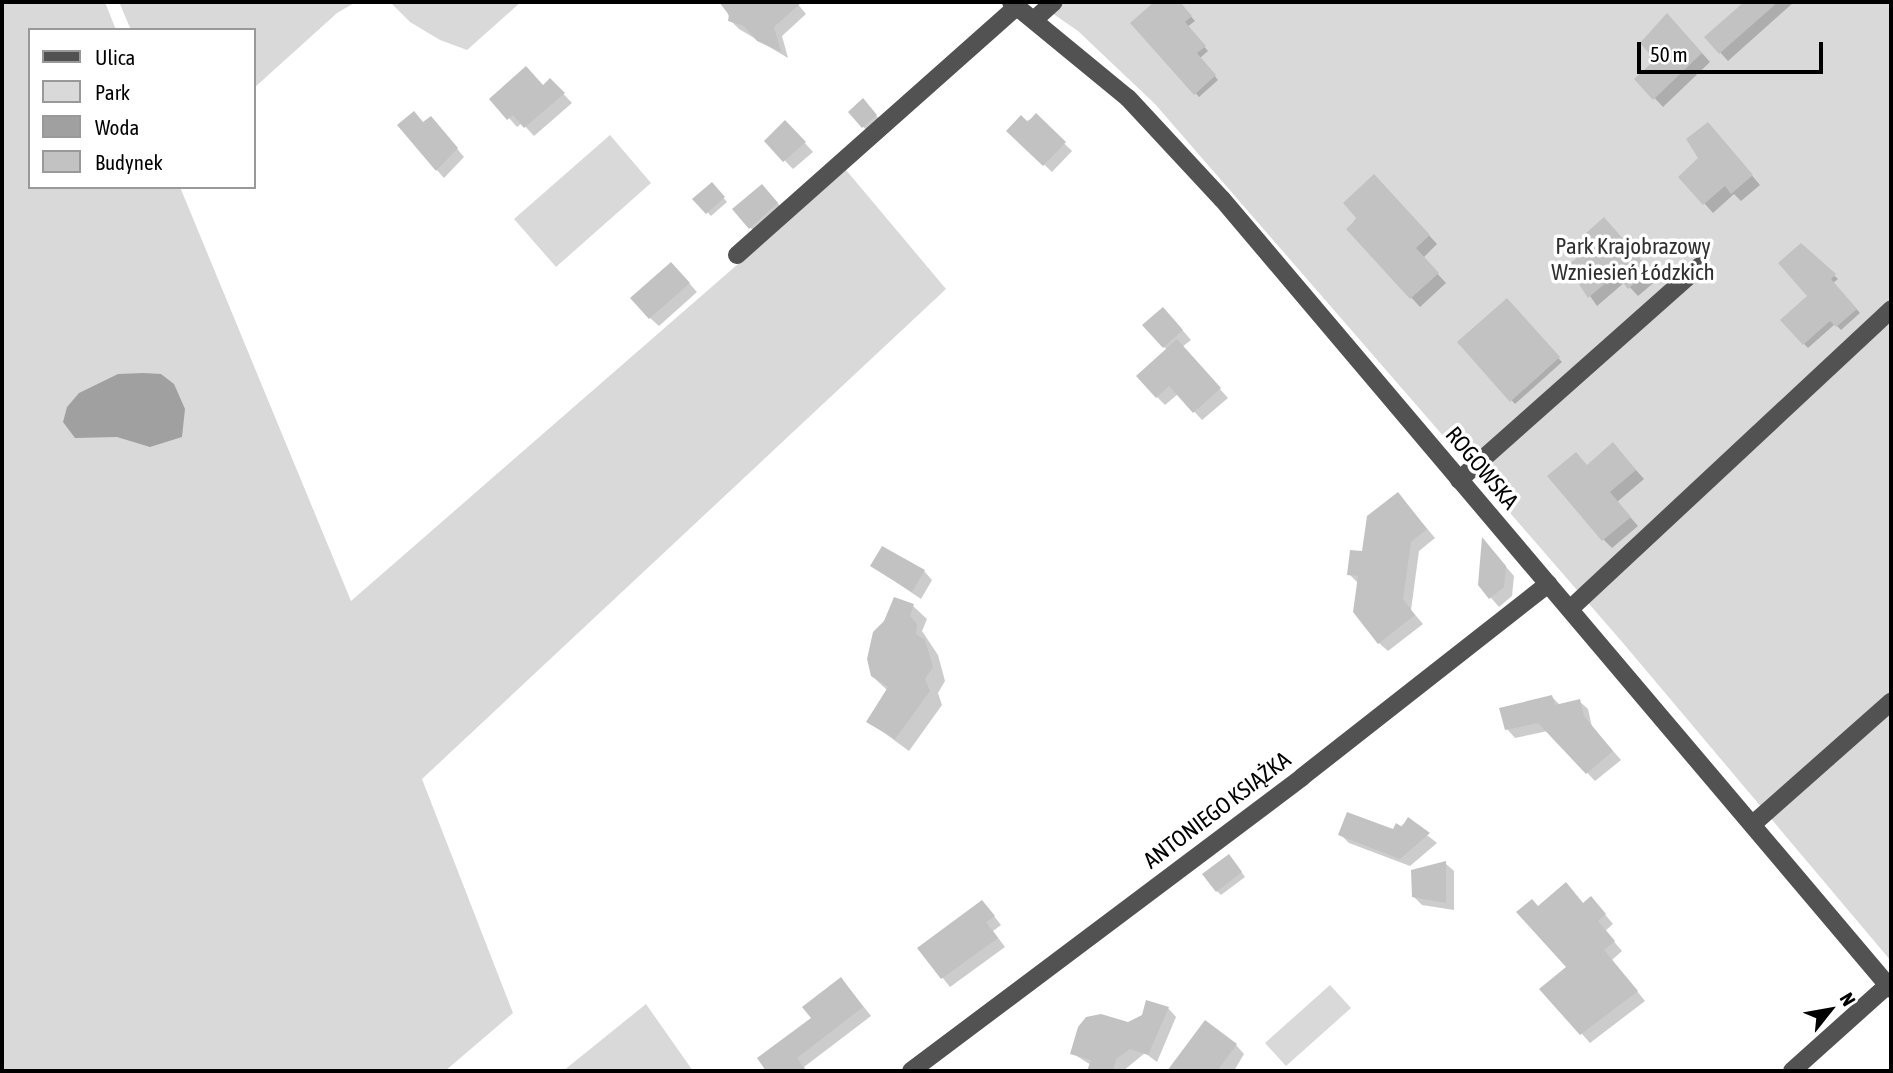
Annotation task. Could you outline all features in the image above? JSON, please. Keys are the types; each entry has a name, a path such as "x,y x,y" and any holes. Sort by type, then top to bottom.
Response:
{"street":[{"path":"1035,19 1054,2"},
{"path":"737,255 1014,4"},
{"name":"ROGOWSKA","path":"1014,4 1128,98 1213,190 1754,823 1890,987"},
{"path":"1459,480 1700,266"},
{"path":"1570,609 1891,310"},
{"name":"ANTONIEGO KSIĄŻKA","path":"911,1071 1302,777 1548,584"},
{"path":"1754,823 1891,702"},
{"path":"1792,1071 1890,987"}],"green space":[{"path":"2,2 105,2 115,28 28,28 28,189 181,189 351,601 846,170 946,289 422,779 513,1013 445,1071 2,1071"},
{"path":"119,2 356,2 337,13 256,86 256,28 130,28"},
{"path":"390,2 521,2 467,50 440,40 410,22"},
{"name":"Park Krajobrazowy Wzniesień Łódzkich","path":"1036,2 1891,2 1891,961 1623,643 1155,104 1078,31"},
{"path":"610,135 651,183 556,267 514,219"},
{"path":"1330,985 1351,1008 1286,1066 1265,1043"},
{"path":"646,1004 693,1071 563,1071"}],"water":[{"path":"118,374 161,374 174,384 185,409 182,437 150,447 117,437 75,438 63,422 67,407 79,393"}],"building":[{"path":"719,2 802,2 774,27 781,52 757,41 744,26 728,21 729,15"},
{"path":"1154,2 1180,2 1192,16 1185,22 1206,46 1197,53 1216,75 1194,95 1130,23"},
{"path":"1744,2 1778,2 1719,54 1704,37"},
{"path":"1667,13 1702,53 1653,100 1634,79 1655,60 1640,43"},
{"path":"526,66 543,85 550,78 565,93 524,128 513,115 507,120 489,99"},
{"path":"863,98 877,115 862,128 848,112"},
{"path":"414,111 423,122 431,116 458,148 436,171 397,125"},
{"path":"1036,113 1066,142 1043,166 1006,131 1021,115 1028,122"},
{"path":"785,120 806,142 783,162 764,141"},
{"path":"1708,122 1753,175 1731,194 1725,186 1703,205 1678,177 1698,158 1686,139"},
{"path":"1374,174 1430,235 1416,248 1439,273 1410,299 1346,229 1357,219 1343,203"},
{"path":"712,182 725,197 706,214 692,199"},
{"path":"762,184 778,203 749,229 732,209"},
{"path":"1604,217 1650,270 1628,289 1616,274 1588,298 1567,266 1584,252 1576,242"},
{"path":"1801,243 1836,274 1831,279 1857,309 1836,327 1830,321 1803,345 1780,320 1807,296 1778,263"},
{"path":"671,262 690,283 649,319 630,298"},
{"path":"1507,298 1560,357 1510,402 1457,342"},
{"path":"1163,307 1183,330 1163,348 1142,325"},
{"path":"1177,339 1221,388 1193,413 1169,386 1156,398 1136,376"},
{"path":"1613,442 1636,470 1610,492 1631,517 1602,541 1547,476 1576,452 1587,465"},
{"path":"1398,492 1427,529 1411,542 1403,599 1415,615 1378,644 1353,612 1358,576 1347,575 1350,550 1362,551 1367,516"},
{"path":"1482,537 1506,566 1504,587 1489,599 1478,585"},
{"path":"882,546 925,570 912,592 870,566"},
{"path":"894,597 914,604 910,616 917,624 916,634 925,640 933,667 925,679 930,691 895,739 866,722 888,687 871,676 867,659 873,632 884,621"},
{"path":"1552,695 1555,705 1580,699 1584,716 1613,751 1586,774 1538,723 1505,730 1499,708"},
{"path":"1347,812 1393,829 1396,823 1402,827 1408,817 1430,833 1400,859 1338,835"},
{"path":"1229,854 1242,872 1216,892 1202,874"},
{"path":"1446,861 1446,903 1412,897 1411,870"},
{"path":"1566,882 1583,903 1591,896 1606,914 1598,921 1615,941 1604,950 1638,991 1580,1035 1539,989 1566,967 1516,912 1532,899 1538,906"},
{"path":"982,900 995,916 986,922 998,938 941,979 917,948"},
{"path":"841,977 863,1007 797,1058 806,1071 766,1071 757,1058 811,1018 802,1007"},
{"path":"1146,1000 1169,1007 1148,1055 1130,1049 1116,1059 1113,1071 1087,1071 1091,1060 1070,1054 1078,1027 1086,1017 1101,1014 1128,1022 1142,1015"},
{"path":"1205,1020 1237,1044 1217,1071 1167,1071"}]}
